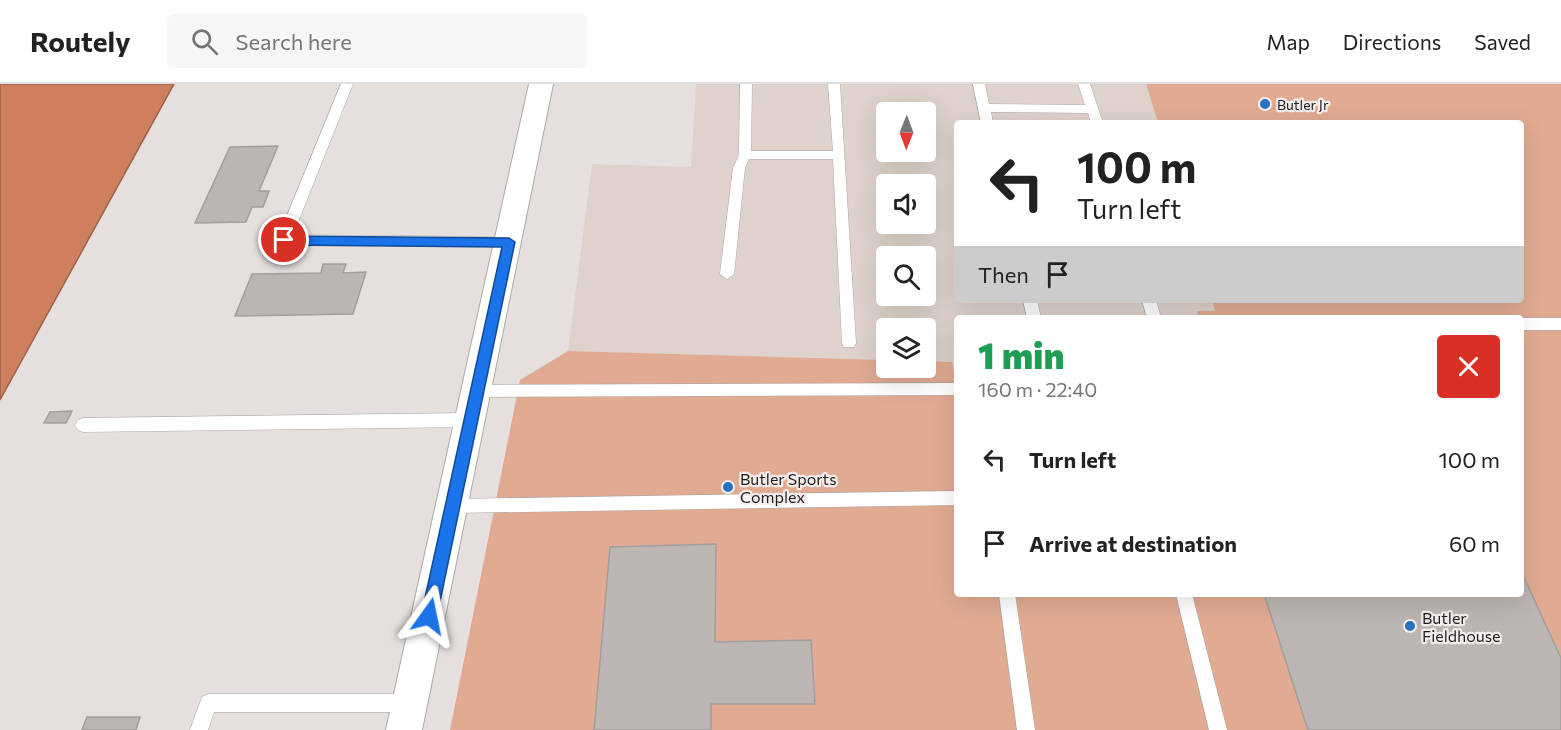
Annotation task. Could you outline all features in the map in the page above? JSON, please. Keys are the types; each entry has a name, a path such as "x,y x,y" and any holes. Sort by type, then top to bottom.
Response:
{"street":[{"path":"407,717 542,84"}],"lane":[{"path":"347,84 284,240 509,242"},
{"path":"727,274 739,168 745,155 746,84"},
{"path":"834,84 849,343"},
{"path":"979,84 986,120"},
{"path":"1084,84 1095,120"},
{"path":"984,108 1090,109"},
{"path":"745,155 839,155"},
{"path":"1524,324 1561,324"},
{"path":"83,425 475,405 954,389"},
{"path":"453,506 954,498"},
{"path":"1006,597 1026,730"},
{"path":"1185,597 1218,730"},
{"path":"200,730 208,704 407,717"}],"shaded area":[{"path":"0,84 174,84 0,400"},
{"path":"696,84 1146,84 1157,120 954,120 954,303 1213,303 1215,311 1197,312 1198,315 954,315 954,373 952,362 936,361 936,318 876,318 876,360 568,351 592,164 691,167"},
{"name":"Butler Sports Complex","path":"1146,84 1561,84 1561,730 450,730 520,380 568,351 876,360 876,378 936,378 936,361 952,362 954,373 954,597 1524,597 1524,315 1198,315 1197,311 1215,311 1213,303 1524,303 1524,120 1157,120"}],"building":[{"path":"278,146 259,191 269,191 263,207 252,207 246,222 195,223 230,147"},
{"path":"323,264 346,264 343,273 366,272 353,314 235,316 252,274 321,273"},
{"path":"72,411 66,423 44,423 50,412"},
{"path":"716,544 715,642 811,640 815,704 711,704 711,730 594,730 610,547"},
{"name":"Butler Fieldhouse","path":"1524,578 1561,658 1561,730 1308,730 1265,597 1524,597"},
{"path":"87,717 140,717 136,730 82,730"}],"place":[{"name":"Butler Jr","path":"1265,104"},
{"name":"Butler Sports Complex","path":"728,487"},
{"name":"Butler Fieldhouse","path":"1410,626"}],"route":[{"path":"284,240 509,242 429,616"}]}
